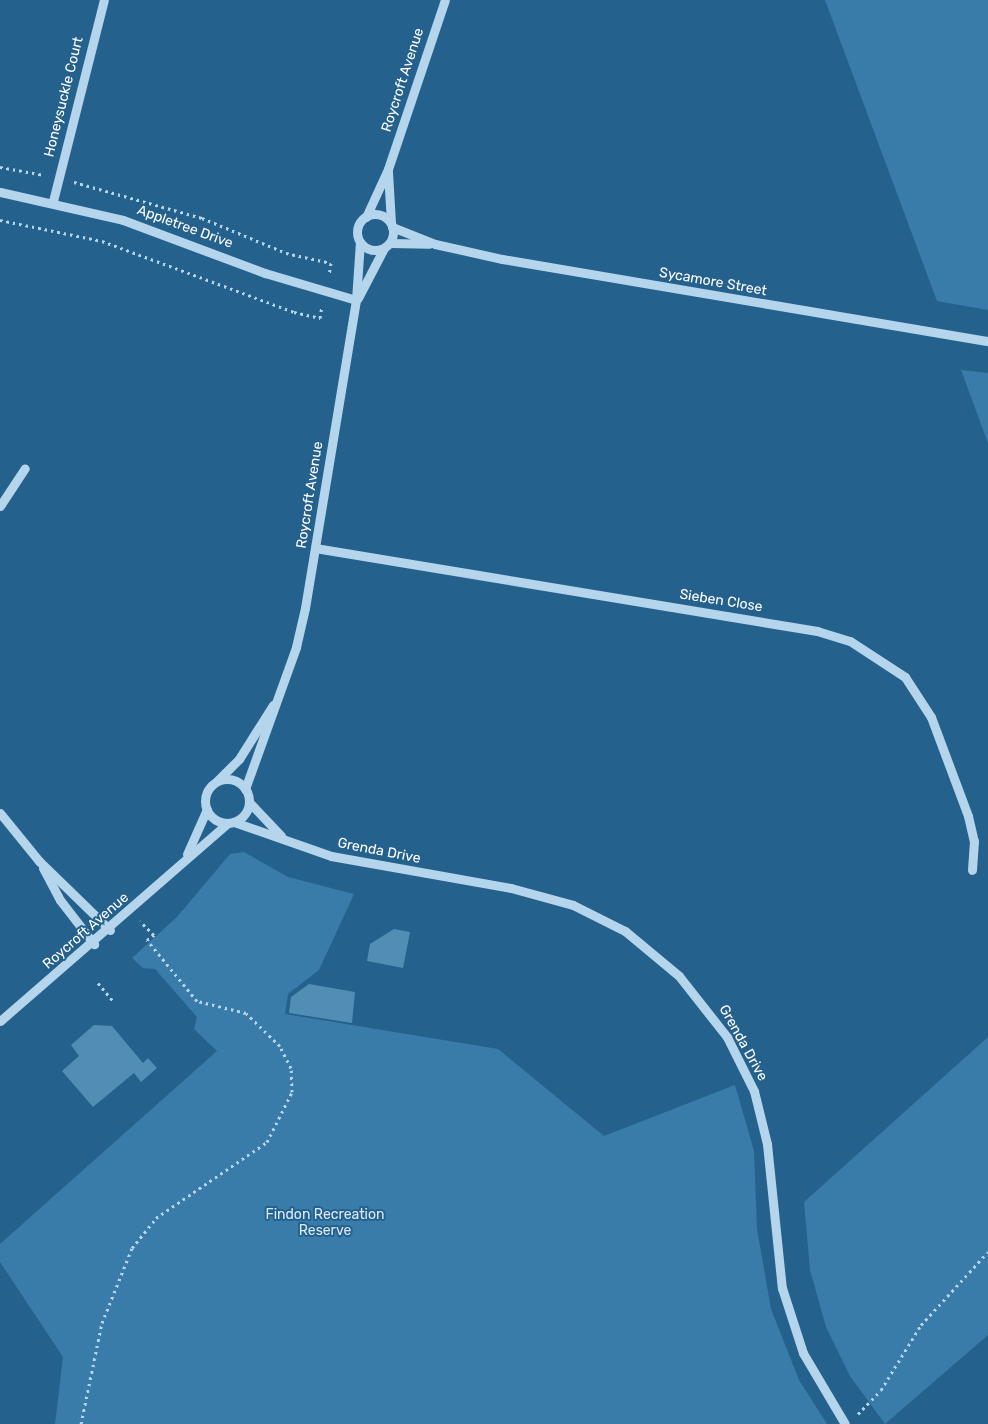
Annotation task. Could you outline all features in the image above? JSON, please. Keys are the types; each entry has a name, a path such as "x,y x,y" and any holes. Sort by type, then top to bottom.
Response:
{"street":[{"name":"Honeysuckle Court","path":"54,201 104,0"},
{"name":"Roycroft Avenue","path":"366,217 388,170 445,0"},
{"name":"Roycroft Avenue","path":"388,170 392,225"},
{"name":"Appletree Drive","path":"0,192 54,201 123,220 274,276 356,300"},
{"path":"382,216 392,225 387,246 368,249 360,242 359,225 366,217 382,216"},
{"name":"Sycamore Street","path":"392,225 434,244"},
{"name":"Roycroft Avenue","path":"245,790 296,647 315,548 356,300 360,242"},
{"name":"Sycamore Street","path":"387,246 434,244 988,341"},
{"name":"Roycroft Avenue","path":"356,300 387,246"},
{"path":"0,506 25,468"},
{"name":"Sieben Close","path":"315,548 817,631 850,641 905,677 931,717 968,816 974,841 972,870"},
{"name":"Roycroft Avenue","path":"215,783 240,759 280,692"},
{"path":"235,781 245,790 249,802 244,814 231,822 215,820 206,809 206,795 215,783 235,781"},
{"name":"Grenda Drive","path":"249,802 283,838"},
{"name":"Roycroft Avenue","path":"186,857 206,809"},
{"path":"0,813 39,861 110,930"},
{"name":"Roycroft Avenue","path":"0,1021 94,944 131,912 186,857 231,822"},
{"name":"Grenda Drive","path":"231,822 283,838 331,856 511,888 572,905 625,931 679,976 727,1037 754,1091 767,1144 776,1252 784,1297 803,1353 845,1424"},
{"path":"39,861 60,900 94,944"}],"path":[{"path":"81,1424 102,1323 132,1248 170,1208 267,1142 292,1092 291,1068 280,1046 246,1013 197,1001 147,940 154,935 131,912"},
{"path":"98,983 114,1002"},
{"path":"845,1424 881,1390 921,1325 988,1252"}],"green space":[{"path":"825,0 988,0 988,310 937,301"},
{"path":"961,370 988,373 988,443"},
{"name":"Findon Recreation Reserve","path":"244,852 288,877 354,894 319,970 288,994 285,1014 498,1049 604,1136 735,1085 754,1151 757,1229 771,1309 799,1380 827,1424 55,1424 63,1357 0,1262 0,1244 217,1051 194,1029 197,1017 155,969 143,968 132,958 177,917 230,854"},
{"path":"988,1037 988,1335 885,1424 850,1376 826,1327 810,1270 804,1202"}],"building":[{"path":"394,929 410,932 403,968 367,961 370,944"},
{"path":"309,984 355,992 352,1023 289,1013 291,997"},
{"path":"94,1025 112,1026 143,1063 148,1058 157,1068 141,1082 134,1073 93,1107 62,1071 79,1056 71,1045"}]}
